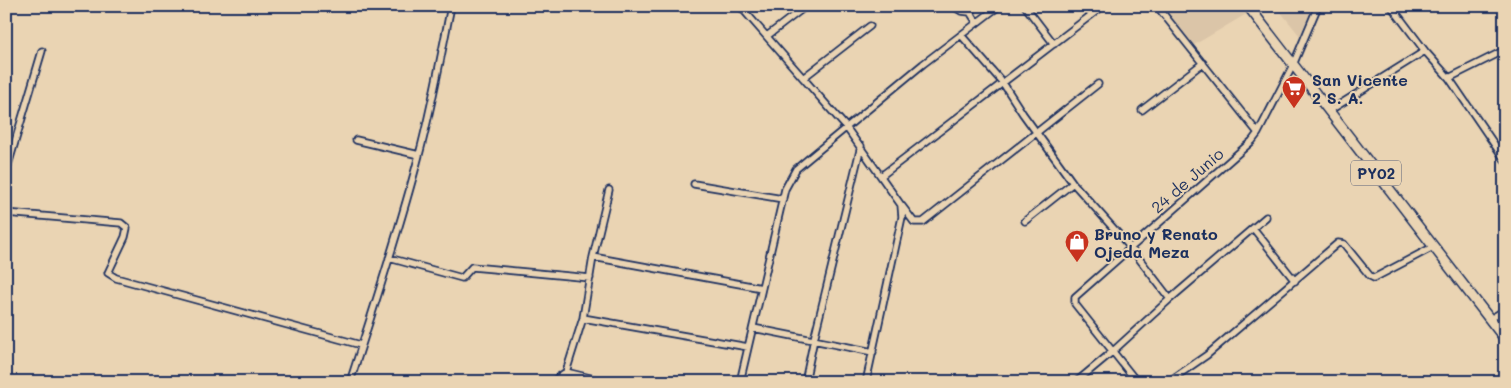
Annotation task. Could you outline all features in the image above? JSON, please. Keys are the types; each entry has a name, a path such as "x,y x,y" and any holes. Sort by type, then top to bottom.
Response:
{"main road":[{"name":"PY02","path":"1248,6 1505,339"}],"street":[{"path":"350,382 419,155 451,6"},
{"path":"740,6 846,127 914,222 923,222 1098,84"},
{"path":"767,36 806,6"},
{"path":"952,6 961,11 970,12 977,23"},
{"path":"740,382 785,189 796,169 999,6"},
{"path":"1025,6 1054,44"},
{"path":"881,176 1103,6"},
{"path":"1157,6 1258,133"},
{"name":"24 de Junio","path":"1112,352 1074,304 1075,297 1252,142 1293,64 1318,6"},
{"path":"1391,6 1425,51 1449,78 1505,160"},
{"path":"804,78 870,26"},
{"path":"961,35 1003,83 1036,133 1073,183 1131,248 1170,299"},
{"path":"1449,78 1505,50"},
{"path":"6,172 42,51"},
{"path":"1329,111 1425,51"},
{"path":"1142,110 1203,63"},
{"path":"356,140 419,155"},
{"path":"806,382 814,339 861,146"},
{"path":"1025,222 1073,183"},
{"path":"694,184 783,200"},
{"path":"552,382 566,372 583,318 592,256 609,190"},
{"path":"866,382 902,217 901,205"},
{"path":"6,213 121,222 127,228 126,237 108,273 116,278 361,345"},
{"path":"1076,382 1266,217"},
{"path":"1253,228 1295,281"},
{"path":"1168,382 1206,355 1339,243 1344,244 1370,276 1374,278 1433,247"},
{"path":"592,256 762,288"},
{"path":"389,258 462,278 472,267 590,278"},
{"path":"1490,319 1505,310"},
{"path":"583,318 748,347"},
{"path":"753,328 873,352"},
{"path":"1112,352 1137,382"},
{"path":"566,372 607,382"}],"shaded area":[{"path":"1163,6 1243,6 1248,13 1194,45"},
{"path":"1276,6 1313,6 1300,36"}],"place":[{"name":"San Vicente 2 S. A.","path":"1294,109"},
{"name":"Bruno y Renato Ojeda Meza","path":"1077,263"}]}
